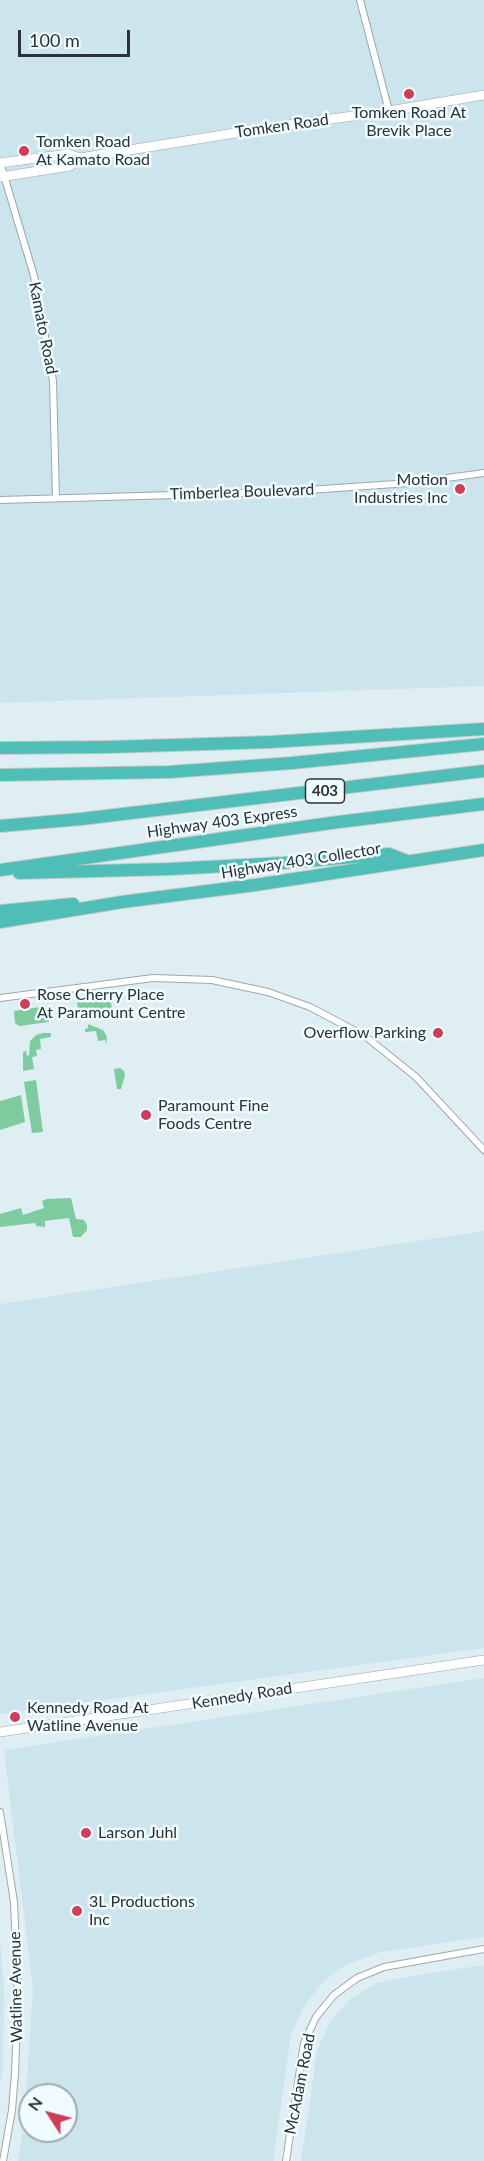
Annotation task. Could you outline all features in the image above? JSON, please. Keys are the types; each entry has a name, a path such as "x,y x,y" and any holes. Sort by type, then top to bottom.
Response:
{"highway":[{"path":"0,748 270,742 484,729"},
{"path":"0,775 169,772 292,763 484,744"},
{"name":"Highway 403 Express","path":"0,826 81,819 484,771"},
{"name":"Highway 403 Express","path":"0,872 262,833 484,804"},
{"name":"Highway 403 Collector","path":"123,902 255,885 484,850"},
{"path":"0,872 52,874 170,869 389,854 408,861"},
{"path":"0,911 54,904 123,902"},
{"path":"0,922 123,902"}],"main road":[{"name":"Tomken Road","path":"0,163 68,154 80,158 484,95"},
{"name":"Tomken Road","path":"2,176 70,166 80,158"},
{"name":"Kennedy Road","path":"0,1732 484,1660"}],"street":[{"path":"360,0 389,111"},
{"name":"Kamato Road","path":"0,163 2,176 34,276 53,381 56,498"},
{"name":"Timberlea Boulevard","path":"0,500 360,488 444,480 484,473"},
{"path":"0,998 153,978 212,980 268,992 310,1007 365,1036 416,1077 484,1150"},
{"name":"Watline Avenue","path":"0,1812 14,1902 18,1997 12,2110 3,2161"},
{"name":"McAdam Road","path":"286,2161 304,2043 316,2017 334,1995 357,1978 384,1967 484,1949"}],"shaded area":[{"path":"0,0 484,0 484,686 0,703"},
{"path":"484,1231 484,1648 0,1714 0,1304"},
{"path":"484,1678 484,1937 381,1952 347,1964 323,1982 304,2006 291,2034 273,2161 18,2161 21,2143 78,2143 78,2083 27,2083 33,1989 4,1750"},
{"path":"0,1939 4,1993 3,2068 0,2084"},
{"path":"484,1965 484,2161 301,2161 317,2051 330,2021 351,1998 377,1983"}],"green space":[{"path":"110,996 112,1009 110,1013 79,1017 77,1001"},
{"path":"46,1006 49,1022 19,1026 15,1023 14,1011"},
{"path":"88,1024 103,1030 107,1037 106,1045 105,1040 98,1041 96,1031 85,1032"},
{"path":"51,1033 51,1037 40,1039 41,1049 36,1050 37,1056 32,1057 34,1069 23,1071 23,1053 26,1050 27,1056 29,1055 30,1041 36,1035"},
{"path":"120,1068 125,1075 121,1089 117,1089 114,1069"},
{"path":"36,1080 43,1132 32,1133 24,1082"},
{"path":"21,1095 25,1122 0,1130 0,1101"},
{"path":"71,1198 76,1219 84,1220 87,1225 87,1230 81,1237 73,1237 69,1218 45,1221 45,1227 36,1226 35,1223 0,1227 0,1214 21,1208 23,1215 44,1208 42,1201 47,1199"}],"place":[{"name":"Tomken Road At Brevik Place","path":"409,94"},
{"name":"Tomken Road At Kamato Road","path":"24,151"},
{"name":"Motion Industries Inc","path":"460,489"},
{"name":"Rose Cherry Place At Paramount Centre","path":"25,1004"},
{"name":"Overflow Parking","path":"438,1033"},
{"name":"Paramount Fine Foods Centre","path":"146,1115"},
{"name":"Kennedy Road At Watline Avenue","path":"15,1717"},
{"name":"Larson Juhl","path":"86,1833"},
{"name":"3L Productions Inc","path":"77,1911"}]}
